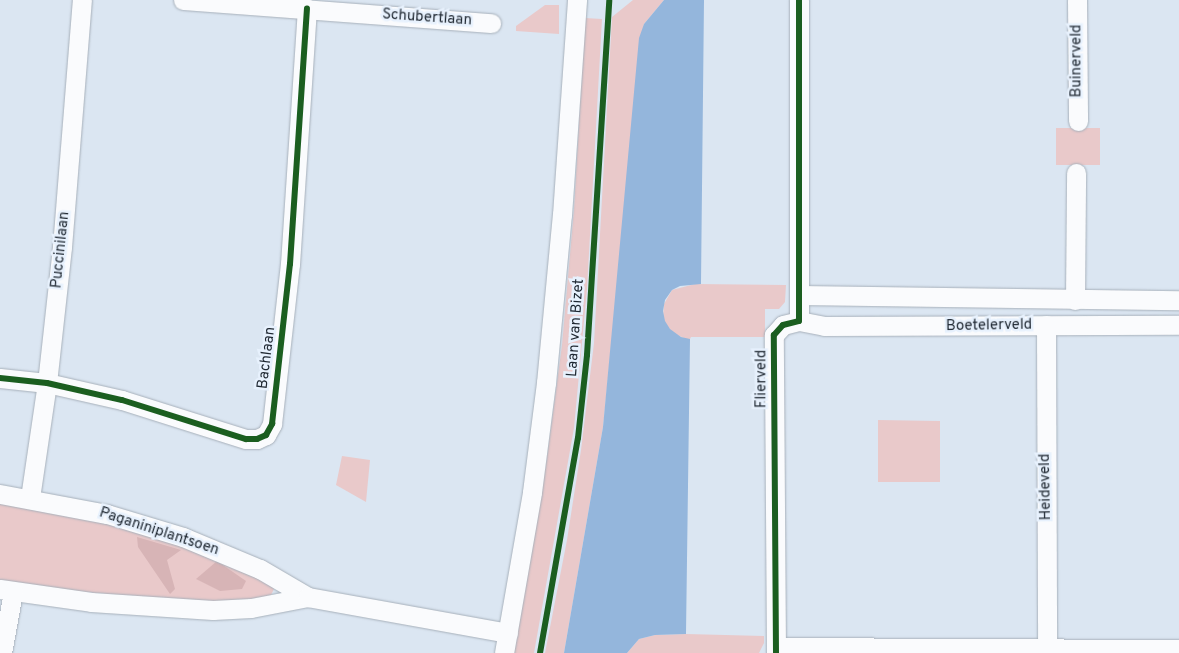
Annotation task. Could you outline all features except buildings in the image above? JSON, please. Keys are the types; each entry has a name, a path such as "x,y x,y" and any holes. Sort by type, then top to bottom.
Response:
{"street":[{"name":"Puccinilaan","path":"30,498 47,383 62,246 82,0"},
{"name":"Schubertlaan","path":"183,0 492,23"},
{"name":"Laan van Bizet","path":"504,653 532,492 546,383 562,215 577,0"},
{"path":"799,0 799,320"},
{"name":"Buinerveld","path":"1077,0 1078,121"},
{"name":"Bachlaan","path":"0,378 47,383 122,400 246,439 257,439 266,435 272,424 290,264 307,8"},
{"path":"1075,300 1076,173"},
{"name":"Boetelerveld","path":"799,295 1179,300"},
{"name":"Boetelerveld","path":"799,320 824,326 1179,325"},
{"name":"Flierveld","path":"776,650 774,335 783,325 799,320"},
{"name":"Heideveld","path":"1046,325 1047,648"},
{"name":"Paganiniplantsoen","path":"0,494 30,498 106,514 183,537 260,569 308,597 508,633"},
{"name":"Paganiniplantsoen","path":"7,591 91,602 213,610 251,608 308,597"},
{"path":"2,653 7,591"},
{"path":"776,650 1179,649"}],"shaded area":[{"path":"633,0 664,0 644,24 603,427 564,653 545,653 567,540 581,450 594,343 612,17"},
{"path":"545,5 559,5 559,34 516,31 516,26"},
{"path":"585,18 602,19 587,289 574,428 534,653 514,653 546,464 562,345 574,209"},
{"path":"1056,128 1100,128 1100,165 1056,165"},
{"path":"695,284 786,285 785,302 779,309 765,309 765,337 691,337 686,339 673,333 666,325 663,317 664,304 672,290"},
{"path":"878,420 940,421 940,482 878,482"},
{"path":"342,456 370,460 366,502 336,485"},
{"path":"0,500 70,511 165,538 265,579 274,589 269,599 201,603 0,584"},
{"path":"137,537 181,550 167,560 175,589 170,594 138,547"},
{"path":"217,561 246,581 242,589 220,591 196,579"},
{"path":"655,635 764,636 764,643 759,653 627,653 639,639"}],"water":[{"path":"664,0 704,0 701,284 680,286 672,290 665,300 663,311 665,321 670,329 681,337 690,339 686,634 655,635 639,639 627,653 564,653 603,427 639,38 644,24"}],"cycle path":[{"path":"776,653 774,335 783,325 799,321 799,0"},
{"path":"540,653 578,438 587,355 609,1"},
{"path":"0,378 47,383 122,400 246,439 257,439 266,435 272,424 290,264 307,9"}]}
